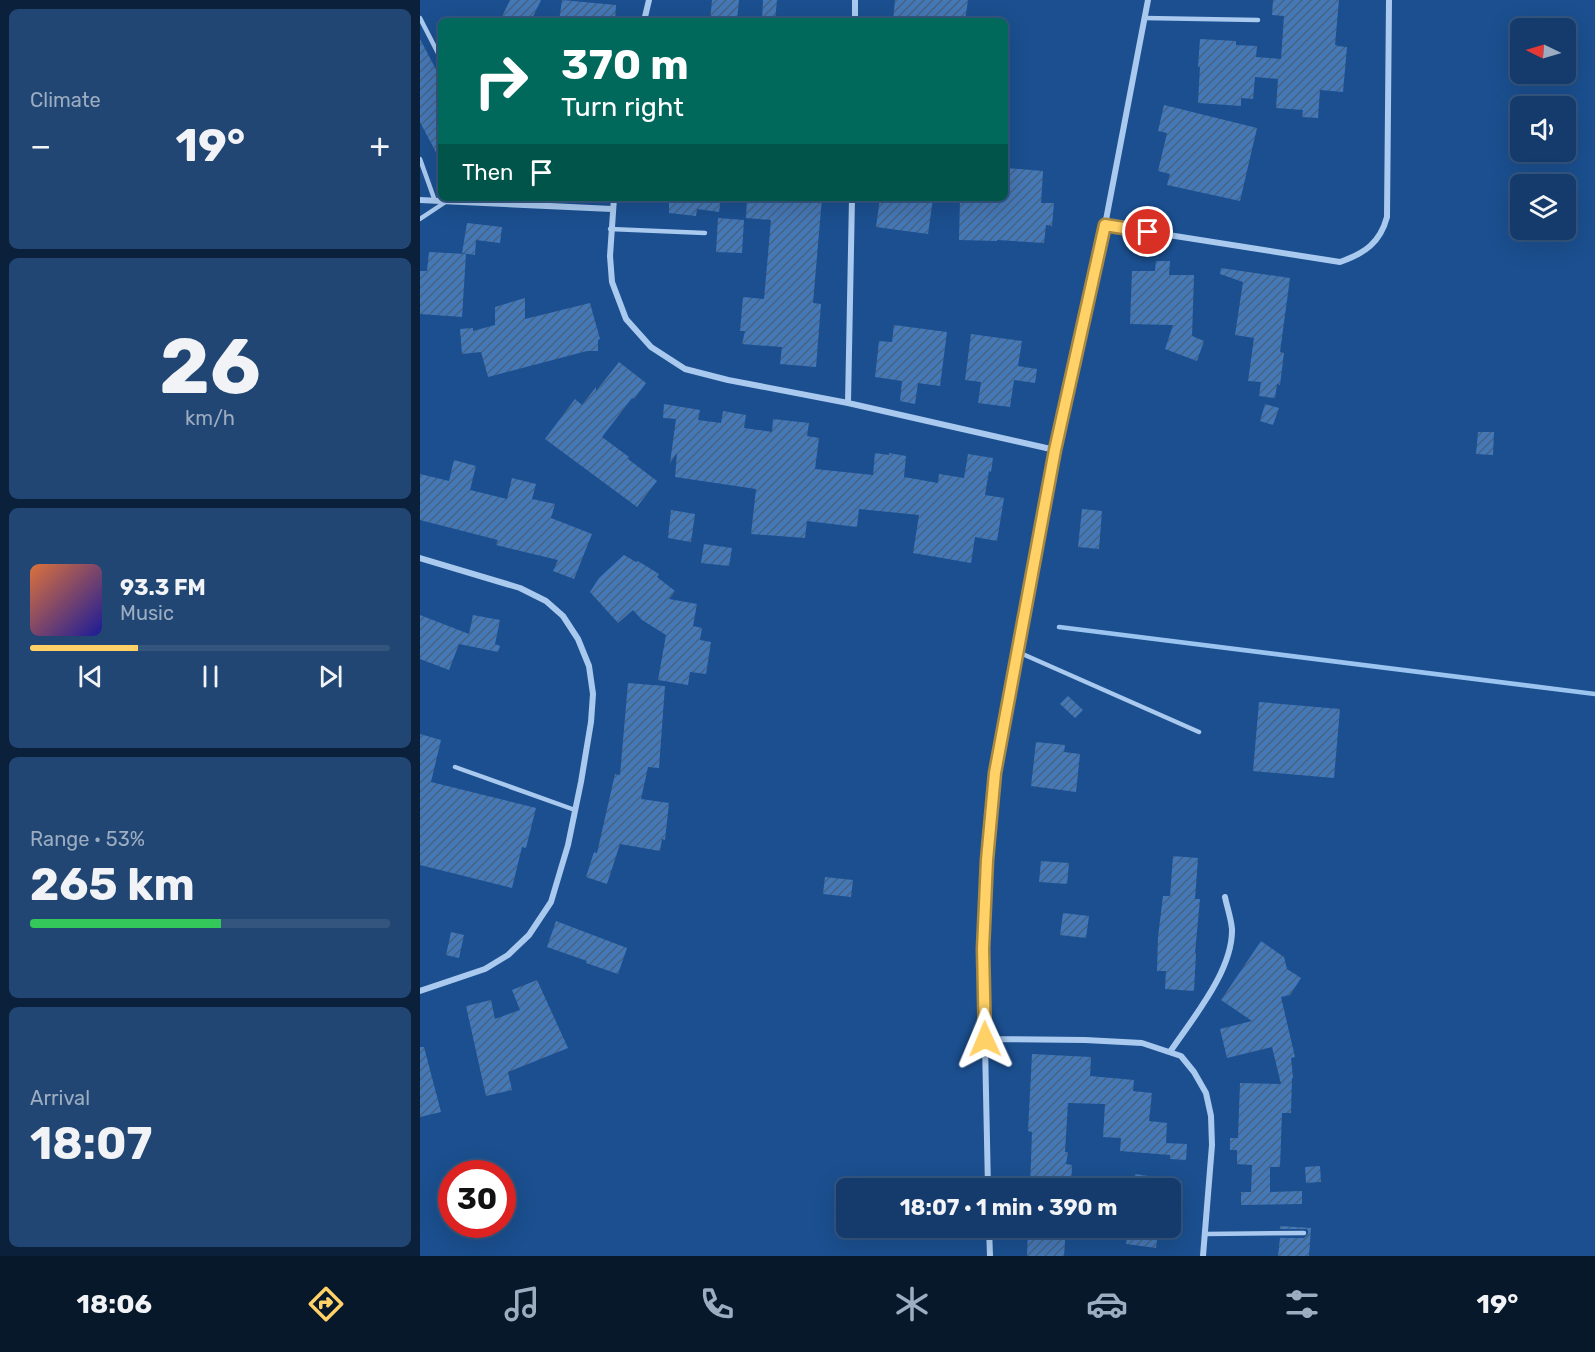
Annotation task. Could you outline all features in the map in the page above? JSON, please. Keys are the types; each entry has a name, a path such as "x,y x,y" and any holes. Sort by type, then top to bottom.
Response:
{"street":[{"path":"645,18 649,0"},
{"path":"855,0 855,18"},
{"path":"988,1178 983,949 987,860 995,773 1055,450 1105,225 1148,0"},
{"path":"1105,225 1340,262 1368,248 1383,230 1387,217 1389,0"},
{"path":"420,200 447,201"},
{"path":"491,201 612,209"},
{"path":"613,201 610,229 612,282 627,319 651,347 686,369 1055,450"},
{"path":"848,403 852,201"},
{"path":"420,558 520,588 546,601 563,616 578,639 589,666 593,694 591,722 568,845 551,902 529,935 508,955 485,969 420,991"},
{"path":"1170,1052 1210,995 1230,946 1232,928 1225,897"},
{"path":"985,1039 1142,1043 1181,1056 1194,1072 1206,1093 1211,1116 1212,1144 1203,1256"},
{"path":"989,1238 990,1256"}],"lane":[{"path":"420,18 438,53"},
{"path":"1144,18 1258,20"},
{"path":"420,159 435,201"},
{"path":"420,219 447,201"},
{"path":"610,229 705,233"},
{"path":"1018,652 1199,732"},
{"path":"455,767 575,810"},
{"path":"1205,1234 1304,1233"}],"building":[{"path":"510,0 541,0 532,18 501,18"},
{"path":"562,0 616,5 615,18 559,18"},
{"path":"712,0 739,0 737,18 710,18"},
{"path":"763,0 777,0 775,18 762,18"},
{"path":"895,0 968,0 965,18 893,18"},
{"path":"1273,0 1339,0 1335,45 1347,47 1343,92 1320,90 1318,118 1302,117 1303,110 1276,108 1278,79 1255,77 1253,99 1241,98 1241,106 1198,103 1200,39 1236,41 1236,45 1257,46 1256,57 1281,59 1284,16 1272,15"},
{"path":"420,39 438,73 438,156 420,122"},
{"path":"1164,105 1257,128 1240,201 1167,185 1170,174 1158,171 1167,133 1158,131"},
{"path":"1008,168 1043,171 1041,203 1054,203 1052,226 1046,225 1044,243 959,240 960,201 1008,201"},
{"path":"669,201 721,201 719,212 697,209 696,216 669,213"},
{"path":"747,201 822,201 813,303 821,304 816,367 780,364 782,347 742,344 745,331 740,331 743,297 764,299 771,220 746,218"},
{"path":"880,201 933,201 928,234 876,227"},
{"path":"718,218 744,220 742,253 716,252"},
{"path":"467,223 502,227 500,243 476,240 475,255 462,253"},
{"path":"429,252 466,254 462,317 420,314 420,271 427,271"},
{"path":"1156,261 1170,261 1169,275 1194,275 1192,336 1204,341 1197,361 1165,349 1173,325 1130,324 1132,271 1155,271"},
{"path":"1221,268 1290,278 1280,352 1284,353 1280,385 1277,384 1275,398 1259,396 1261,382 1248,381 1254,338 1235,335 1243,282 1220,274"},
{"path":"525,298 525,319 590,303 600,339 598,340 598,351 587,351 488,377 481,352 462,354 460,329 473,328 473,331 495,325 495,307"},
{"path":"894,325 947,332 940,386 918,383 915,404 900,401 902,381 875,377 879,341 892,342"},
{"path":"971,334 1022,341 1018,366 1037,369 1035,383 1014,380 1010,407 978,403 981,382 965,380"},
{"path":"619,362 646,383 602,437 657,481 637,507 545,439 575,399 582,405"},
{"path":"664,404 700,410 698,420 721,423 723,411 746,415 744,428 772,432 773,419 809,423 807,436 819,438 815,469 873,475 875,453 889,455 889,453 906,456 904,477 938,483 939,474 964,478 968,454 993,458 985,495 1004,498 997,541 975,537 971,563 913,553 919,515 859,509 857,527 807,521 805,538 751,534 756,489 675,477 677,453 670,463 676,419 663,418"},
{"path":"1265,404 1279,408 1273,425 1260,421"},
{"path":"1478,432 1494,432 1493,455 1476,454"},
{"path":"454,460 476,466 470,490 507,499 512,478 536,484 532,499 555,504 551,518 592,534 574,579 553,571 558,560 496,545 498,540 420,520 420,474 449,481"},
{"path":"1082,509 1102,511 1099,549 1078,547"},
{"path":"671,510 695,514 691,542 668,538"},
{"path":"704,544 732,548 729,566 701,563"},
{"path":"624,555 659,574 657,577 675,591 669,599 697,604 693,626 702,628 700,640 711,642 706,674 690,672 688,685 658,680 666,635 642,620 633,610 618,623 590,592 599,578"},
{"path":"420,615 469,634 473,615 500,620 495,644 500,646 498,652 459,644 449,670 420,659"},
{"path":"628,683 665,686 659,768 648,767 641,799 669,803 665,840 662,839 660,851 620,844 607,884 586,877 594,852 597,853 615,774 620,775"},
{"path":"1068,696 1083,710 1075,718 1060,704"},
{"path":"1259,702 1340,709 1334,778 1253,771"},
{"path":"420,734 441,740 431,782 536,808 526,848 522,847 512,888 420,865"},
{"path":"1036,742 1065,745 1064,752 1080,754 1076,792 1031,786"},
{"path":"1173,856 1198,858 1195,899 1200,899 1194,991 1165,989 1166,971 1157,971 1163,896 1170,896"},
{"path":"1041,861 1069,863 1067,884 1039,882"},
{"path":"825,877 853,880 851,897 823,894"},
{"path":"1063,913 1089,916 1086,938 1060,935"},
{"path":"556,921 627,948 618,974 547,947"},
{"path":"451,932 464,935 459,958 446,955"},
{"path":"1261,941 1284,957 1287,969 1301,978 1290,995 1281,997 1295,1057 1291,1058 1293,1078 1291,1113 1282,1113 1280,1167 1270,1167 1270,1192 1302,1191 1302,1204 1241,1205 1241,1192 1251,1192 1252,1165 1237,1164 1237,1150 1230,1150 1230,1138 1238,1138 1240,1083 1281,1084 1272,1047 1227,1058 1220,1029 1252,1021 1221,1000"},
{"path":"537,980 568,1048 508,1072 512,1090 486,1096 466,1006 491,1000 495,1019 520,1010 512,990"},
{"path":"420,1047 424,1047 441,1112 420,1117"},
{"path":"1032,1054 1091,1057 1090,1076 1134,1080 1133,1091 1152,1093 1149,1121 1167,1123 1166,1143 1187,1144 1186,1160 1170,1159 1170,1155 1120,1151 1121,1138 1103,1137 1105,1104 1068,1103 1065,1152 1068,1152 1066,1164 1072,1165 1071,1178 1030,1178 1032,1132 1028,1131"},
{"path":"1320,1166 1321,1182 1306,1183 1305,1167"},
{"path":"1135,1174 1162,1178 1134,1178"},
{"path":"1280,1226 1311,1228 1309,1256 1278,1256 1280,1238 1304,1238 1308,1234 1308,1230 1305,1229 1280,1229"},
{"path":"1028,1238 1065,1238 1064,1256 1027,1256"},
{"path":"1127,1238 1157,1238 1156,1248 1126,1244"}],"waterway":[{"path":"1059,627 1595,694"}],"route":[{"path":"985,1039 983,949 987,860 995,773 1055,450 1105,225 1148,232"}]}
